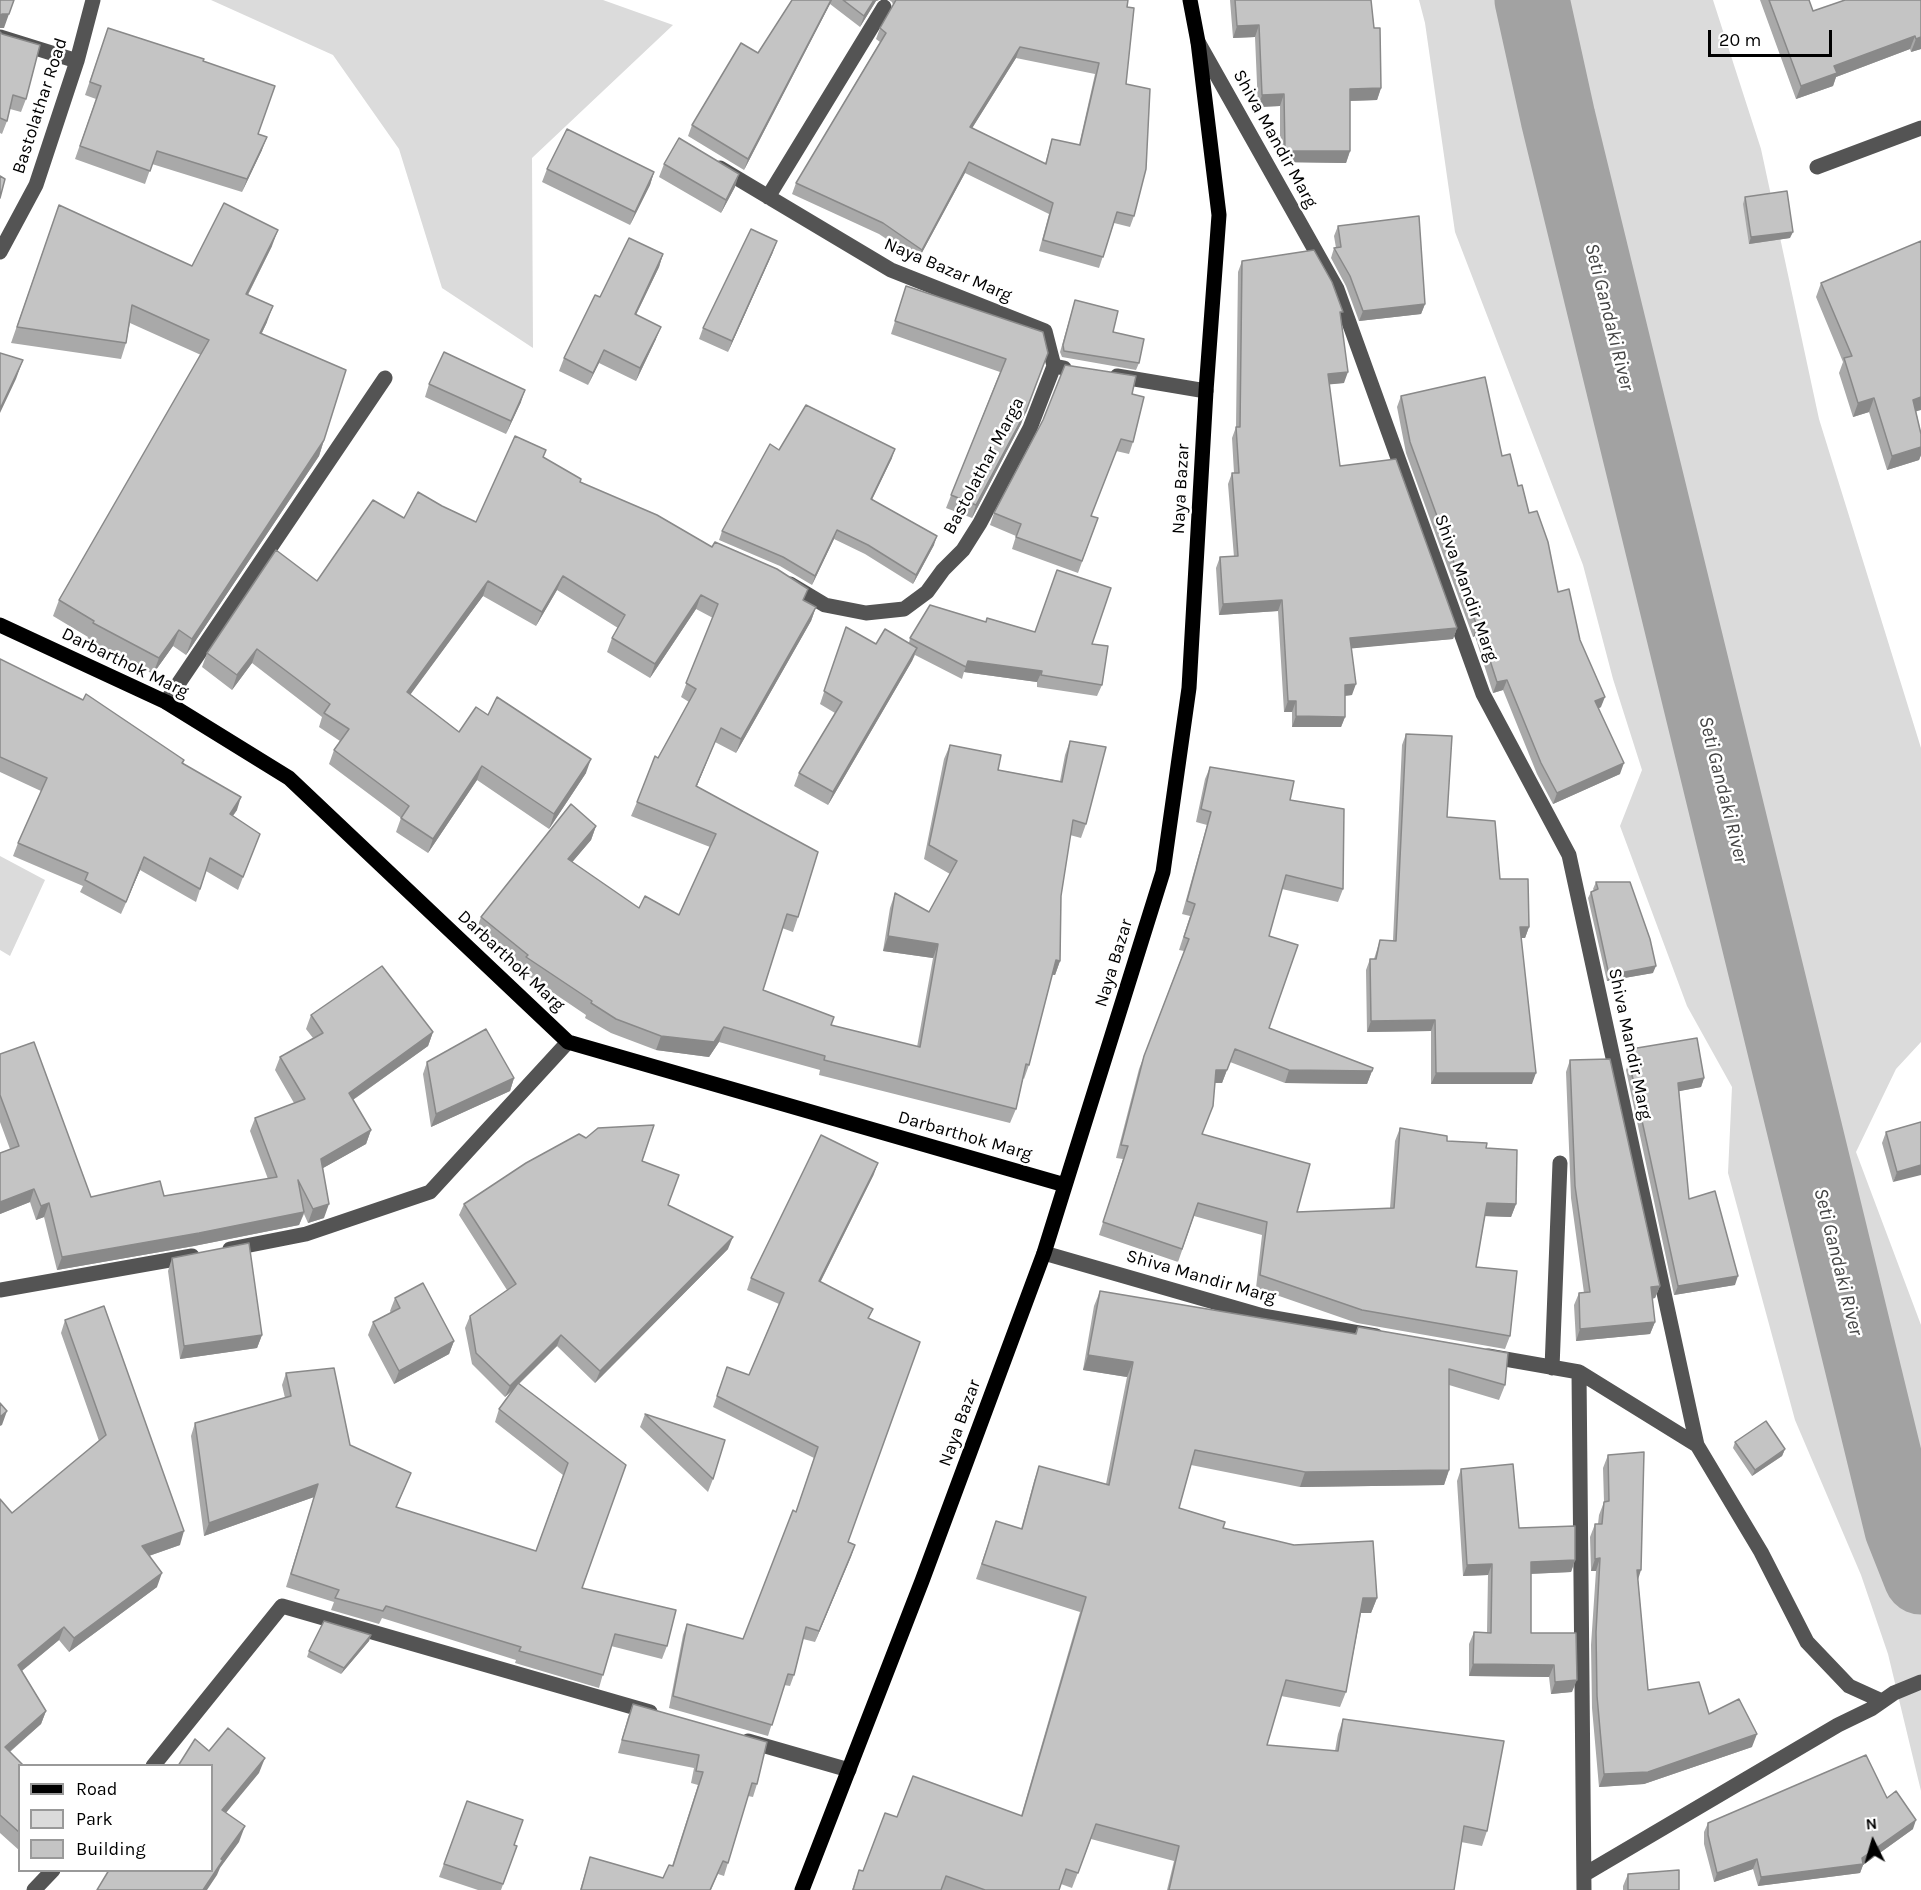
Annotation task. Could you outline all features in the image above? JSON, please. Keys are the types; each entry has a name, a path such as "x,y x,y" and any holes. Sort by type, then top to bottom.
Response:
{"main road":[{"name":"Naya Bazar","path":"802,1890 1044,1253 1163,872 1189,688 1206,391 1219,215 1198,42 1190,0"},
{"name":"Darbarthok Marg","path":"0,625 166,702 289,778 568,1042 1065,1185"}],"street":[{"name":"Bastolathar Road","path":"0,252 36,185 77,61 93,0"},
{"path":"768,197 884,7"},
{"path":"0,38 77,61"},
{"name":"Shiva Mandir Marg","path":"1198,42 1337,289 1483,694 1569,855 1697,1445"},
{"path":"1817,167 1921,128"},
{"name":"Naya Bazar Marg","path":"707,160 891,270 1045,331 1054,366"},
{"path":"1054,366 1078,370"},
{"name":"Bastolathar Marga","path":"776,575 825,605 866,614 904,609 927,592 943,570 963,550 980,523 1030,428 1054,366"},
{"path":"1101,374 1206,391"},
{"path":"166,702 385,378"},
{"path":"0,1290 306,1234 430,1192 568,1042"},
{"path":"1552,1368 1560,1163"},
{"name":"Shiva Mandir Marg","path":"1044,1253 1263,1316 1390,1339"},
{"path":"1471,1353 1579,1372 1697,1445 1761,1552 1807,1642 1848,1686 1888,1697"},
{"path":"1579,1372 1584,1890"},
{"path":"155,1764 282,1606 668,1718"},
{"path":"1585,1874 1838,1725 1871,1709 1888,1697 1921,1682"},
{"path":"736,1737 849,1770"},
{"path":"34,1890 51,1872"}],"green space":[{"path":"211,0 603,0 673,25 532,158 533,348 442,288 399,149 333,55"},
{"path":"1419,0 1713,0 1761,149 1819,419 1921,748 1921,1042 1896,1069 1856,1152 1921,1325 1921,1791 1888,1654 1861,1575 1795,1420 1728,1173 1732,1087 1687,1006 1620,826 1642,770 1613,679 1583,565 1455,232 1425,23"},
{"path":"0,856 45,880 10,956 0,950"}],"building":[{"path":"0,0 14,0 9,14 0,16"},
{"path":"792,0 831,0 748,159 692,125 741,43 758,53"},
{"path":"843,0 874,0 864,16"},
{"path":"896,0 1128,0 1127,7 1134,8 1126,84 1150,89 1146,169 1134,216 1117,212 1103,257 1043,240 1053,203 969,162 922,250 883,223 796,183 886,33 880,28","holes":["1020,47 1099,63 1080,145 1052,139 1046,164 970,127"]},
{"path":"1235,0 1371,0 1374,28 1380,28 1381,88 1350,89 1350,151 1285,151 1284,94 1262,95 1259,25 1237,26"},
{"path":"1769,0 1809,0 1813,11 1845,0 1921,0 1921,37 1916,39 1915,36 1834,66 1837,73 1801,86"},
{"path":"108,28 204,59 203,61 275,86 258,134 267,137 247,179 157,151 150,171 80,146 101,86 90,82"},
{"path":"0,32 40,45 26,99 13,95 7,121 0,118"},
{"path":"567,129 654,172 635,212 547,169"},
{"path":"679,138 739,174 726,200 664,164"},
{"path":"0,176 5,179 0,198"},
{"path":"1787,191 1793,232 1751,237 1745,197"},
{"path":"224,203 278,230 246,294 273,306 260,333 346,370 324,440 192,639 179,630 159,658 93,623 94,621 59,600 209,340 132,305 126,343 17,327 59,205 192,266"},
{"path":"1419,216 1425,304 1363,311 1350,276 1334,248 1341,247 1338,226"},
{"path":"751,229 777,241 732,341 703,328"},
{"path":"629,238 663,254 635,314 661,327 640,368 604,350 593,373 564,358 595,295 600,297"},
{"path":"1921,241 1921,397 1913,400 1921,434 1921,447 1892,456 1874,398 1858,403 1844,358 1852,356 1821,283"},
{"path":"1314,250 1332,282 1343,312 1340,312 1348,372 1328,374 1340,466 1396,459 1457,628 1350,638 1356,684 1345,685 1345,717 1296,716 1296,701 1288,701 1282,600 1223,604 1220,557 1238,556 1232,473 1239,473 1236,427 1240,427 1242,261"},
{"path":"906,286 1043,332 1048,353 1026,411 976,505 951,495 1006,359 895,321"},
{"path":"1075,300 1118,311 1113,332 1144,339 1139,363 1064,351 1063,345"},
{"path":"444,352 525,390 511,421 429,384"},
{"path":"0,353 23,360 0,409"},
{"path":"1065,365 1136,376 1132,394 1144,397 1133,442 1121,439 1091,516 1098,518 1082,561 1016,537 1021,524 994,513 1043,420"},
{"path":"1485,377 1502,456 1510,454 1518,486 1522,485 1529,513 1537,511 1548,542 1558,592 1569,589 1580,640 1605,697 1595,701 1624,763 1557,793 1541,763 1507,680 1497,682 1479,626 1477,626 1410,442 1401,396"},
{"path":"806,405 895,449 871,499 937,536 916,575 868,545 837,530 815,576 783,557 722,531 770,444 779,450"},
{"path":"515,436 546,450 543,457 581,479 580,482 657,515 712,547 715,542 777,569 808,589 803,600 816,607 741,739 721,728 696,786 818,852 798,917 787,914 763,990 834,1017 831,1025 920,1047 938,944 888,936 895,893 929,912 957,861 929,845 950,745 1001,755 998,770 1062,782 1070,741 1106,747 1086,824 1073,820 1061,896 1060,961 1056,960 1029,1065 1026,1064 1016,1109 824,1060 825,1056 724,1027 714,1042 661,1036 616,1019 591,1003 592,1001 526,957 528,955 481,917 571,804 596,826 568,859 639,908 645,896 679,915 716,834 637,802 655,756 658,758 696,689 686,683 718,604 701,595 655,664 612,638 625,615 563,576 542,612 488,581 407,692 459,732 476,707 488,715 497,697 591,759 554,814 482,766 433,839 401,818 409,806 334,750 349,729 324,713 330,704 257,649 237,675 207,653 276,550 317,581 373,500 404,518 418,492 476,522"},
{"path":"1057,570 1111,588 1092,644 1108,646 1102,685 1041,675 1042,671 968,661 966,667 910,638 930,605 986,622 987,618 1035,632"},
{"path":"846,627 876,644 885,629 917,648 833,792 799,773 842,702 824,691"},
{"path":"0,659 83,700 86,694 184,760 182,763 241,797 230,814 260,834 243,877 210,858 200,889 144,857 126,902 85,880 88,873 18,843 47,778 0,757"},
{"path":"1406,734 1452,736 1447,817 1495,821 1500,879 1528,879 1529,927 1520,927 1536,1073 1436,1073 1435,1020 1371,1021 1370,959 1376,959 1380,940 1396,941"},
{"path":"1210,767 1294,781 1290,800 1344,809 1343,889 1286,875 1269,936 1298,945 1269,1028 1373,1068 1372,1071 1289,1070 1235,1049 1227,1070 1216,1070 1213,1106 1202,1134 1310,1164 1297,1212 1394,1208 1400,1128 1447,1136 1447,1141 1487,1143 1486,1148 1517,1150 1516,1204 1487,1203 1476,1267 1517,1271 1510,1336 1362,1310 1260,1275 1267,1222 1198,1203 1182,1249 1103,1222 1128,1146 1121,1145 1144,1056 1189,939 1184,937 1195,904 1187,901 1211,812 1201,809"},
{"path":"1596,882 1630,882 1650,939 1656,966 1609,975 1591,892 1598,889"},
{"path":"382,966 433,1032 349,1093 371,1130 321,1159 329,1204 313,1209 298,1180 304,1212 62,1257 49,1203 41,1206 34,1189 0,1202 0,1153 19,1146 0,1095 0,1054 34,1042 91,1197 160,1181 164,1196 277,1177 255,1118 305,1099 280,1057 323,1033 311,1015"},
{"path":"486,1029 514,1078 436,1114 427,1062"},
{"path":"1697,1038 1704,1078 1678,1083 1689,1199 1715,1191 1738,1276 1678,1286 1629,1061 1634,1061 1631,1049"},
{"path":"1610,1059 1660,1286 1651,1287 1655,1322 1580,1329 1579,1293 1590,1292 1575,1186 1570,1060"},
{"path":"1921,1122 1921,1165 1897,1172 1886,1132"},
{"path":"654,1125 642,1161 679,1175 668,1205 733,1237 600,1371 561,1335 510,1386 476,1353 470,1316 516,1284 464,1204 526,1163 579,1134 586,1138 598,1128"},
{"path":"821,1135 878,1163 819,1281 873,1309 868,1318 920,1342 848,1542 855,1545 819,1631 806,1627 794,1675 788,1674 772,1725 673,1696 687,1624 743,1639 793,1510 796,1512 818,1447 717,1396 727,1367 749,1375 784,1293 751,1278"},
{"path":"249,1243 262,1335 184,1346 172,1258"},
{"path":"423,1283 454,1341 399,1371 373,1322 400,1308 395,1298"},
{"path":"1100,1291 1356,1334 1358,1327 1508,1353 1505,1385 1449,1369 1449,1470 1305,1472 1195,1450 1179,1508 1225,1522 1223,1528 1294,1545 1373,1541 1377,1598 1363,1598 1346,1692 1286,1680 1267,1745 1338,1751 1343,1719 1504,1741 1487,1831 1464,1826 1454,1890 1169,1890 1179,1846 1096,1824 1078,1873 1066,1869 1059,1890 985,1890 946,1876 941,1890 853,1890 859,1870 863,1871 885,1813 897,1817 913,1776 1022,1816 1086,1597 982,1564 996,1521 1022,1529 1039,1466 1109,1485 1133,1362 1088,1355"},
{"path":"104,1306 184,1531 142,1546 162,1573 74,1638 64,1627 18,1665 46,1711 5,1747 22,1764 18,1764 18,1831 0,1815 0,1499 12,1513 106,1435 65,1320"},
{"path":"334,1368 350,1445 411,1473 396,1507 536,1551 568,1463 499,1409 518,1383 626,1465 582,1588 676,1610 667,1646 615,1634 603,1675 519,1651 521,1647 386,1606 383,1611 335,1598 339,1590 291,1574 318,1484 209,1523 195,1423 291,1396 286,1373"},
{"path":"0,1403 7,1411 0,1417"},
{"path":"645,1414 725,1440 713,1479"},
{"path":"1766,1421 1785,1449 1755,1470 1735,1442"},
{"path":"1644,1452 1641,1570 1637,1570 1648,1690 1699,1682 1709,1714 1739,1699 1757,1734 1648,1772 1604,1774 1597,1696 1596,1632 1600,1558 1595,1559 1595,1524 1602,1524 1604,1502 1609,1501 1608,1455"},
{"path":"1513,1464 1519,1528 1575,1526 1575,1560 1531,1562 1531,1633 1576,1633 1577,1680 1555,1682 1554,1665 1473,1664 1474,1632 1491,1633 1492,1564 1467,1565 1461,1469"},
{"path":"324,1621 371,1635 344,1668 309,1651"},
{"path":"633,1704 767,1742 757,1784 752,1783 728,1863 723,1861 710,1890 581,1890 590,1857 663,1878 669,1865 673,1866 703,1772 696,1771 699,1755 622,1740"},
{"path":"228,1728 265,1758 222,1810 245,1826 221,1859 223,1860 203,1890 97,1890 108,1872 213,1872 213,1764 179,1764 195,1739 209,1751"},
{"path":"1866,1755 1887,1798 1896,1791 1916,1820 1862,1858 1863,1864 1761,1877 1757,1859 1717,1873 1708,1835 1708,1823"},
{"path":"467,1801 523,1820 514,1845 517,1846 503,1884 444,1864"},
{"path":"1679,1870 1679,1890 1628,1890 1628,1874"}],"waterway":[{"name":"Seti Gandaki River","path":"1532,0 1558,118 1902,1529 1921,1577"}]}
